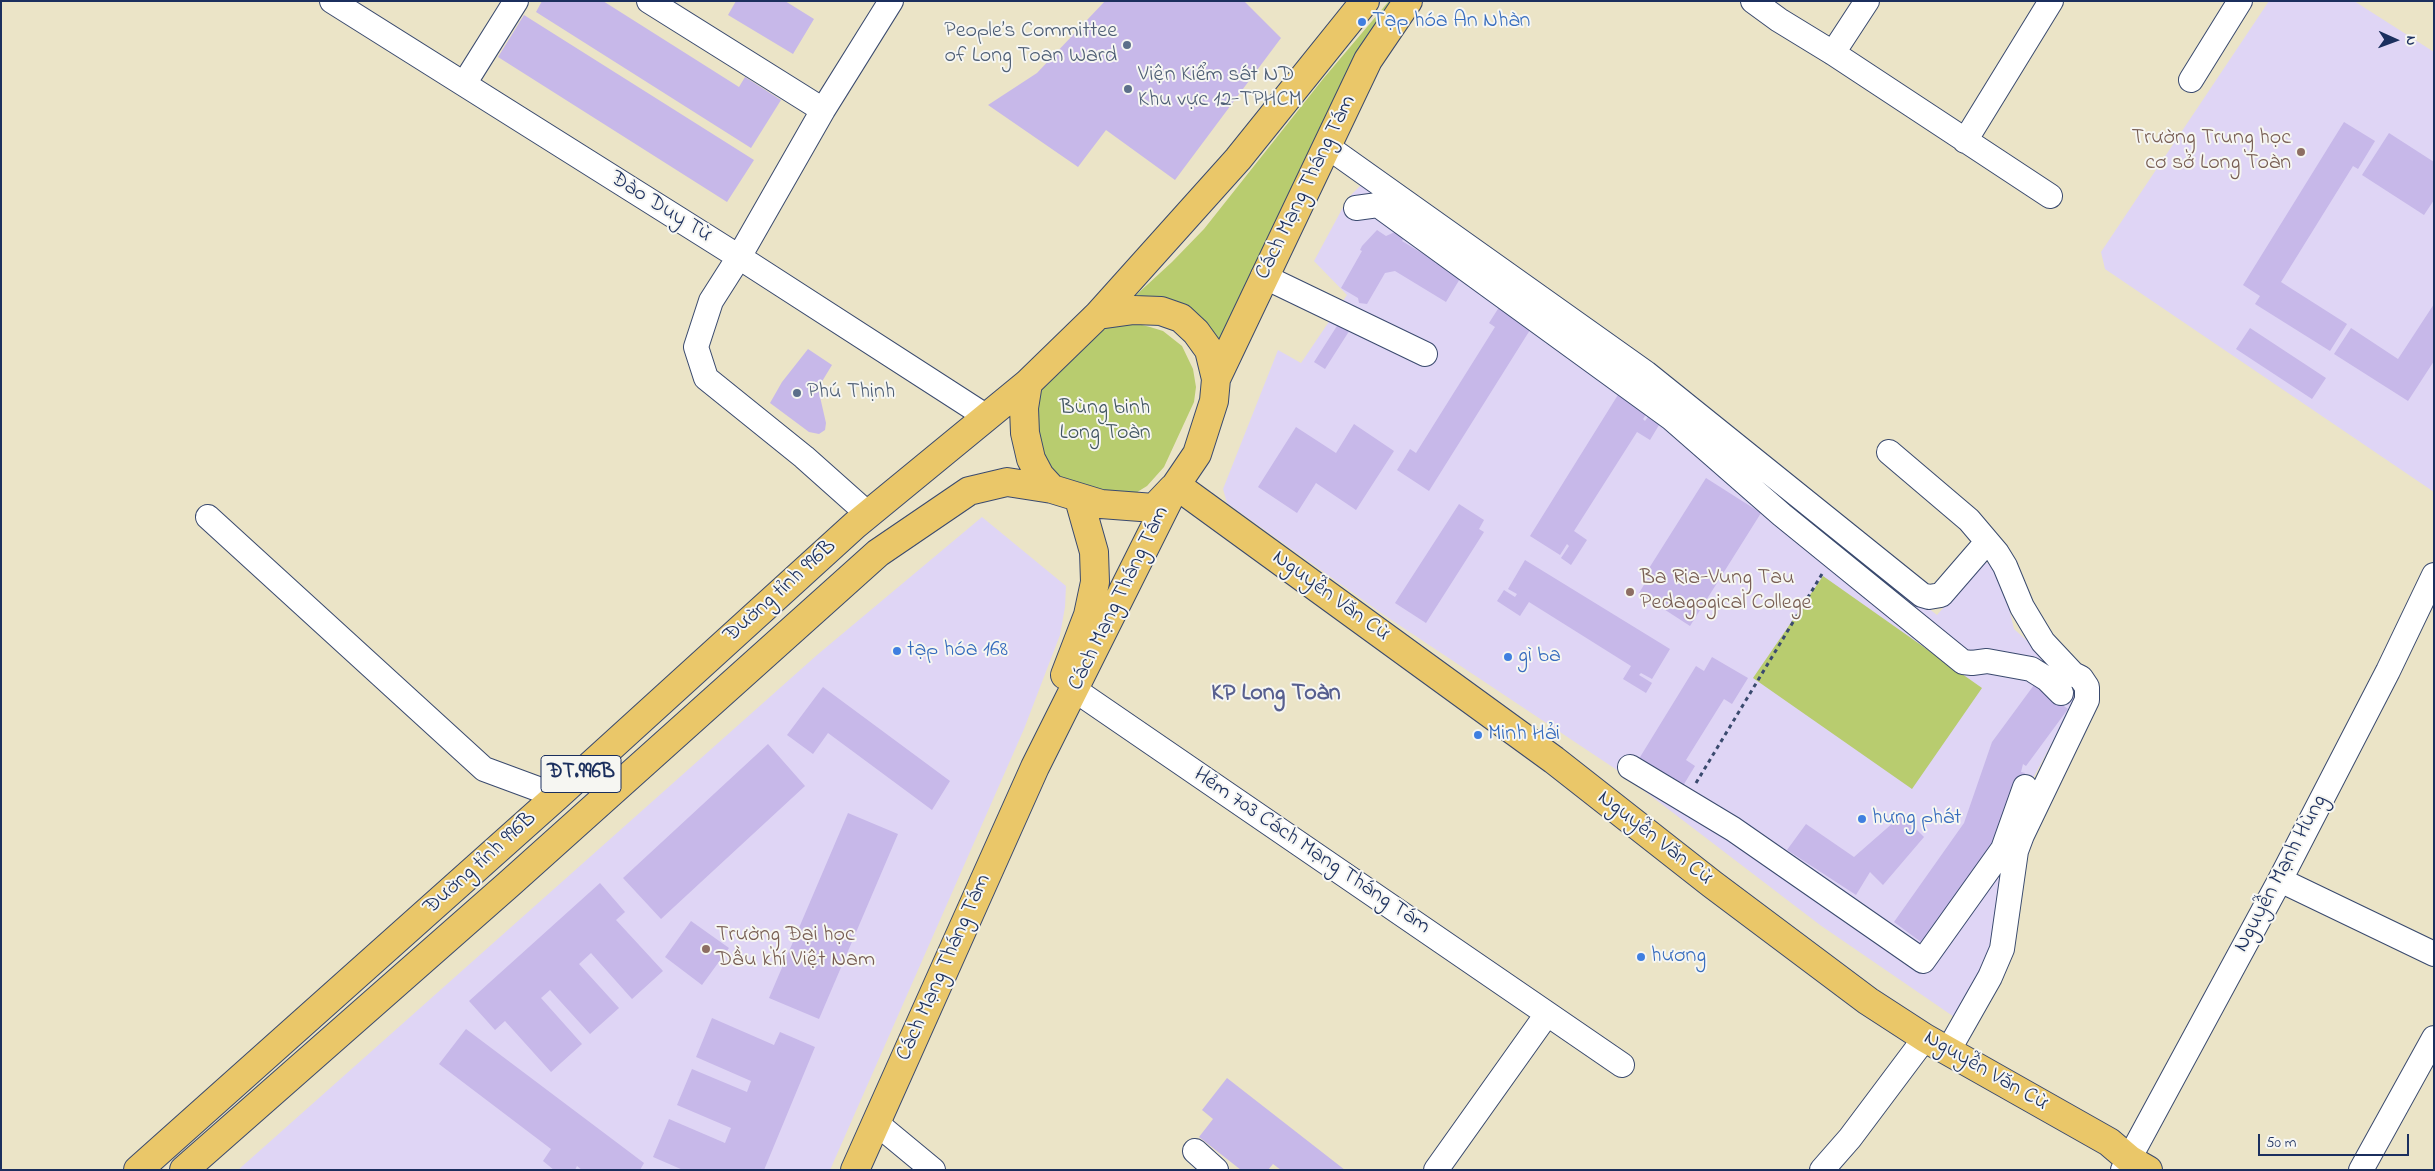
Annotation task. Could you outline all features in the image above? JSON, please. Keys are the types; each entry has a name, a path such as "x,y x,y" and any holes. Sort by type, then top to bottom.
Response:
{"main road":[{"path":"1098,315 1134,310 1161,311 1182,318 1196,332 1209,350 1216,380 1214,401 1197,454 1176,485 1154,508 1101,504 1079,499 1052,489 1040,476 1031,459 1025,433 1024,408 1028,383 1098,315 1238,159 1365,1"},
{"name":"Cách Mạng Tháng Tám","path":"1216,380 1263,276 1328,147 1368,60 1408,1"},
{"name":"Đường tỉnh 996B","path":"154,1164 862,520 1028,383"},
{"name":"Đường tỉnh 996B","path":"184,1170 509,884 878,553 969,491 1007,482 1052,489"},
{"name":"Cách Mạng Tháng Tám","path":"855,1170 1035,767 1176,485"},
{"name":"Nguyễn Văn Cừ","path":"1176,485 1554,760 1712,884 1868,1001 1936,1045 2109,1142 2133,1166"},
{"name":"Cách Mạng Tháng Tám","path":"1035,767 1058,696 1088,615 1095,582 1094,552 1079,499"},
{"path":"862,520 878,553"}],"street":[{"name":"Đào Duy Từ","path":"332,1 739,257 987,417"},
{"path":"464,84 516,1"},
{"path":"649,1 823,110"},
{"path":"862,520 804,458 706,378 696,347 711,301 739,257 823,110 891,1"},
{"path":"1753,1 1779,20 1833,53 2050,196"},
{"path":"1833,53 1867,1"},
{"path":"1965,140 2052,1"},
{"path":"2191,80 2240,1"},
{"path":"1328,147 1660,383 1922,595 1929,597 1942,595 1986,543"},
{"path":"1356,208 1378,205 1671,418 1782,515 1963,662 1972,663 1987,660 2031,669 2047,679 2060,693"},
{"path":"1263,276 1425,354"},
{"path":"1822,1170 1936,1045 1990,977 2002,949 2016,851 2087,700 2087,687 2081,678 2073,674 2043,642 2022,607 1997,553 1986,543 1969,520 1889,452"},
{"path":"208,517 484,770 557,796"},
{"name":"Nguyễn Mạnh Hùng","path":"2133,1166 2383,680 2434,575"},
{"name":"Hẻm 703 Cách Mạng Tháng Tám","path":"1075,690 1622,1065"},
{"path":"1630,767 1685,802 1733,829 1923,961 2003,850 2025,787"},
{"path":"2280,880 2434,954"},
{"path":"1436,1170 1547,1014"},
{"path":"2362,1170 2434,1038"},
{"path":"876,1122 933,1170"},
{"path":"1195,1151 1216,1170"}],"path":[{"path":"1685,802 1833,556"}],"shaded area":[{"name":"Trường Trung học cơ sở Long Toàn","path":"2269,1 2354,1 2434,52 2434,492 2105,269 2101,252"},
{"name":"Ba Ria-Vung Tau Pedagogical College","path":"1363,183 1686,417 1937,615 1984,561 2000,570 2014,629 2081,689 2031,782 1995,952 1960,1021 1820,925 1617,770 1384,615 1227,503 1223,489 1278,350 1301,363 1347,295 1314,261 1348,198"},
{"name":"Trường Đại học Dầu khí Việt Nam","path":"982,517 1066,586 1065,607 1060,635 1024,729 830,1170 238,1170 817,655"}],"green space":[{"path":"1389,1 1400,1 1219,352 1160,299 1135,296 1204,229 1323,79"},
{"name":"Bùng binh Long Toàn","path":"1114,324 1138,324 1163,331 1182,346 1193,369 1196,387 1194,402 1164,467 1147,486 1134,494 1072,493 1037,458 1037,389 1103,327"},
{"path":"1823,576 1982,688 1912,789 1753,678"}],"building":[{"path":"542,1 603,1 739,87 745,77 781,100 751,148 536,12"},
{"path":"736,1 785,1 814,19 793,54 728,15"},
{"name":"Viện Kiểm sát ND Khu vực 12-TPHCM","path":"1105,1 1244,1 1281,38 1175,180 1106,130 1078,167 988,105 1037,73"},
{"path":"524,15 754,160 727,202 498,57"},
{"path":"2344,122 2375,141 2358,169 2353,166 2281,282 2347,324 2330,351 2255,304 2260,296 2243,285"},
{"path":"2389,133 2434,162 2434,200 2424,215 2362,175"},
{"path":"1377,230 1386,236 1397,231 1409,230 1402,241 1461,277 1446,302 1395,271 1385,273 1367,304 1359,303 1358,298 1341,288 1362,251 1360,250 1362,246"},
{"path":"1503,301 1535,322 1429,491 1397,470 1410,449 1416,453 1495,327 1489,323"},
{"path":"2434,304 2434,361 2408,401 2334,354 2351,328 2398,359"},
{"path":"1342,318 1353,325 1325,369 1314,362"},
{"path":"2250,328 2326,378 2312,399 2236,349"},
{"name":"Phú Thịnh","path":"808,349 832,365 818,388 826,423 825,430 819,434 809,432 770,403 782,382"},
{"path":"1621,390 1650,409 1643,419 1645,421 1654,408 1665,415 1650,440 1637,432 1574,531 1587,540 1571,565 1561,558 1569,546 1567,544 1560,555 1530,536"},
{"path":"1354,424 1394,451 1356,510 1316,483 1297,513 1258,487 1296,427 1336,453"},
{"path":"1706,478 1761,513 1690,626 1639,593 1650,575 1646,573"},
{"path":"1459,504 1484,520 1479,529 1484,532 1426,623 1395,603"},
{"path":"1525,560 1670,649 1652,679 1641,673 1639,675 1652,683 1646,693 1623,679 1631,666 1529,602 1520,616 1497,601 1504,590 1515,597 1517,594 1508,589"},
{"path":"1712,657 1748,678 1732,704 1724,699 1686,760 1695,766 1681,789 1637,762 1696,666 1704,671"},
{"path":"2034,685 2068,709 2026,766 2023,764 2021,772 2025,773 2007,825 1997,843 1925,945 1894,922 1964,823 1992,742"},
{"path":"823,687 950,781 932,810 828,733 813,754 787,735"},
{"path":"768,744 805,786 661,919 623,878"},
{"path":"848,813 898,834 819,1019 769,998"},
{"path":"1902,815 1924,837 1883,885 1870,872 1856,895 1787,850 1806,824 1854,857"},
{"path":"600,883 625,912 616,920 663,971 632,999 591,953 579,964 619,1008 590,1034 550,990 541,998 582,1044 551,1072 505,1021 495,1030 469,1001"},
{"path":"691,921 729,948 702,985 665,957"},
{"path":"712,1018 774,1045 780,1032 815,1047 764,1170 683,1170 653,1157 669,1119 725,1143 731,1128 677,1105 692,1069 747,1092 751,1081 696,1057"},
{"path":"466,1029 644,1163 640,1170 582,1170 577,1166 575,1170 554,1170 543,1161 551,1149 439,1064"},
{"path":"1227,1078 1345,1170 1281,1170 1273,1164 1268,1170 1241,1170 1199,1137 1213,1119 1202,1110"}],"place":[{"name":"Tạp hóa An Nhàn","path":"1362,22"},
{"name":"People’s Committee of Long Toan Ward","path":"1127,45"},
{"name":"Viện Kiểm sát ND Khu vực 12-TPHCM","path":"1128,89"},
{"name":"Trường Trung học cơ sở Long Toàn","path":"2301,152"},
{"name":"Phú Thịnh","path":"797,393"},
{"name":"Ba Ria-Vung Tau Pedagogical College","path":"1630,592"},
{"name":"tạp hóa 168","path":"897,651"},
{"name":"gì ba","path":"1508,657"},
{"name":"Minh Hải","path":"1478,735"},
{"name":"hưng phát","path":"1862,819"},
{"name":"Trường Đại học Dầu khí Việt Nam","path":"706,949"},
{"name":"hương","path":"1641,957"}],"district":[{"name":"KP Long Toàn","path":"1276,695"}]}
